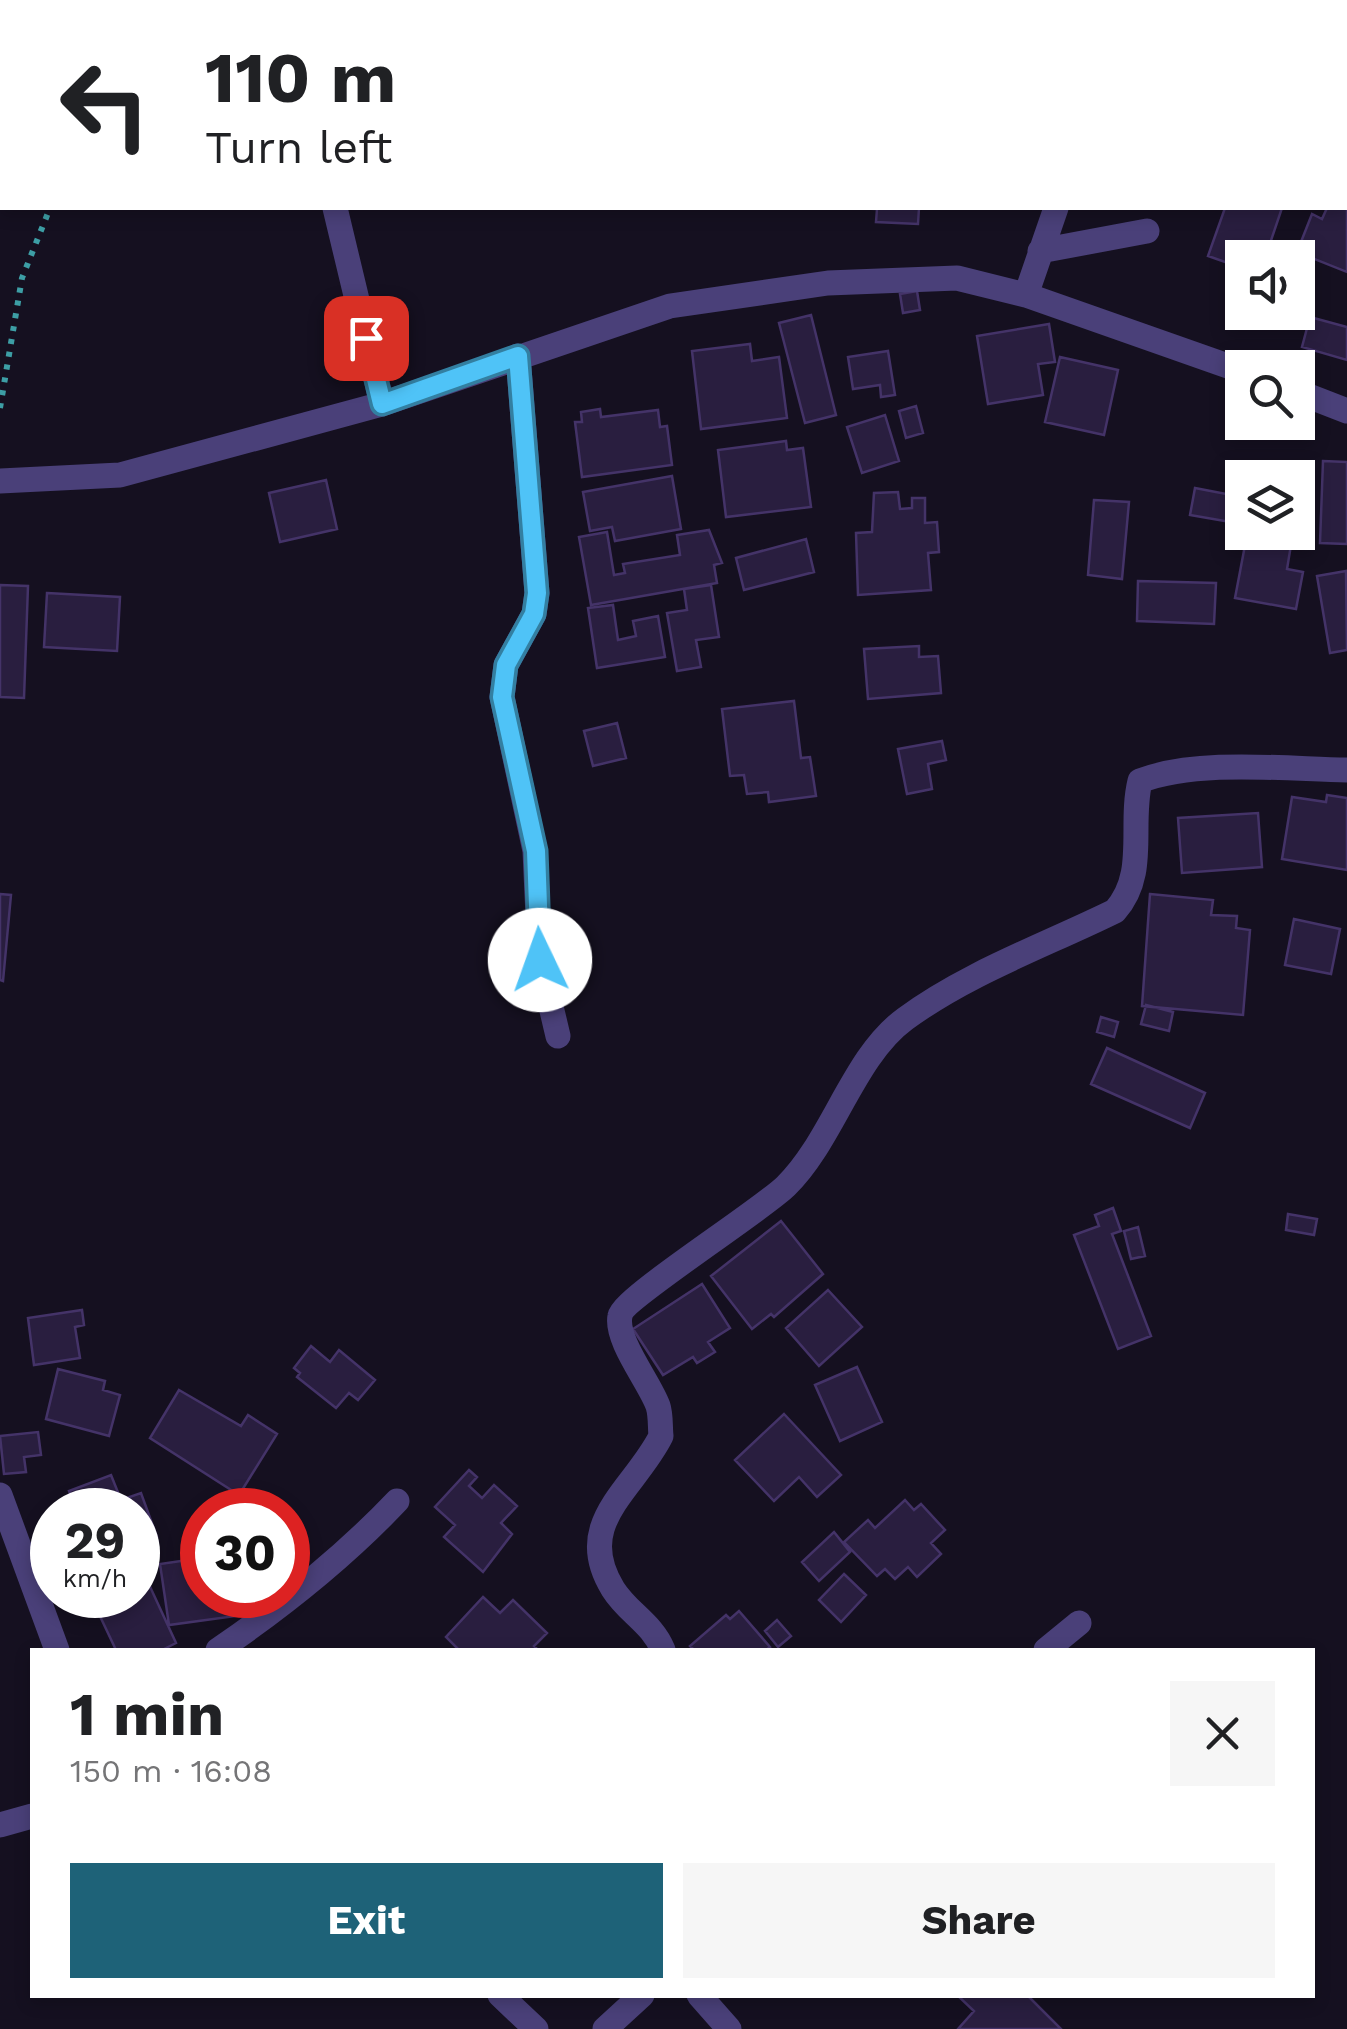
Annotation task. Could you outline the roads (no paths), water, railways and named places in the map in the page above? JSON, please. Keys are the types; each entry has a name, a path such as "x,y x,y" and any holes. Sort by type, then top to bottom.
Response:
{"street":[{"path":"335,210 382,404"},
{"path":"1026,295 1055,210"},
{"path":"1040,252 1146,231"},
{"path":"0,482 120,475 382,404 670,306 828,282 957,278 1026,295 1225,365"},
{"path":"518,356 537,593 534,614 506,665 502,697 536,851 540,960 558,1036"},
{"path":"1315,399 1347,411"},
{"path":"661,1648 654,1630 614,1591 599,1557 604,1516 661,1436 659,1408 622,1333 619,1317 627,1302 707,1249 787,1185 828,1132 862,1070 902,1021 957,988 1115,911 1129,896 1136,868 1135,800 1140,781 1158,774 1240,769 1347,770"},
{"path":"0,1495 56,1648"},
{"path":"221,1648 348,1554 398,1502"},
{"path":"1049,1648 1079,1624"},
{"path":"0,1825 30,1817"},
{"path":"503,1998 536,2029"},
{"path":"612,2026 639,1998"},
{"path":"702,1998 729,2029"}]}
